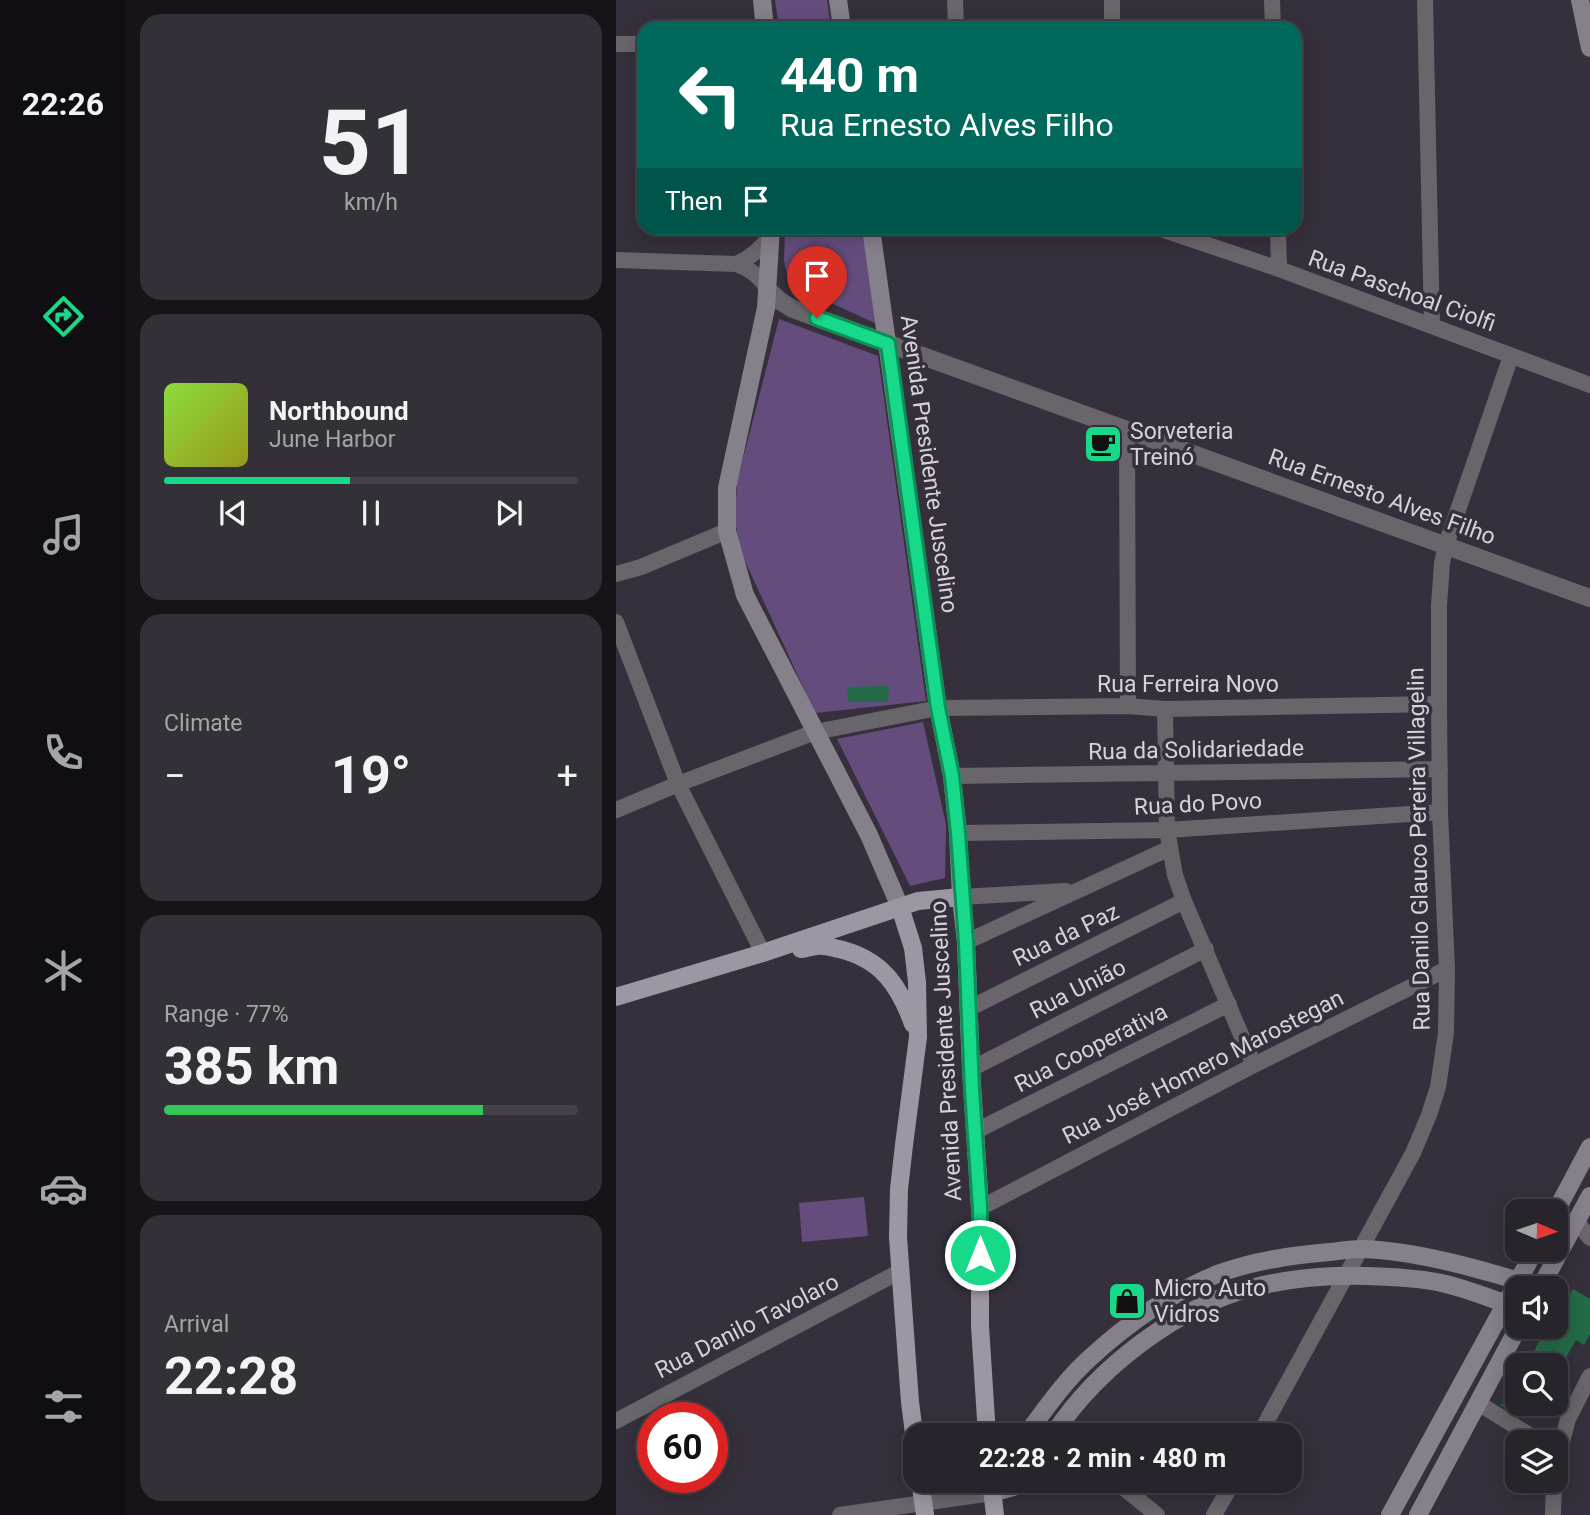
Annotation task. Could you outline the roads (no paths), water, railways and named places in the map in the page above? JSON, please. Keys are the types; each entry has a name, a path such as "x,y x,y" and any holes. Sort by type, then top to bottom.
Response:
{"main road":[{"path":"762,0 764,21"},
{"path":"838,0 841,21"},
{"path":"1580,0 1590,48"},
{"name":"Avenida Presidente Juscelino","path":"771,235 766,309 727,488 727,531 745,595 873,844 900,907 913,948 918,1037 899,1189 898,1237 913,1423"},
{"name":"Avenida Presidente Juscelino","path":"872,235 938,708 952,776 958,833 980,1208 980,1326 986,1423"},
{"path":"616,997 762,953 918,901 961,897"},
{"path":"762,953 822,946 855,953 883,971 894,983 905,1002 918,1037"},
{"path":"1562,1199 1590,1147"},
{"path":"1546,1276 1590,1196"},
{"path":"1034,1423 1089,1358 1156,1306 1217,1275 1258,1263 1362,1249 1442,1260 1505,1277"},
{"path":"1063,1423 1081,1398 1118,1362 1156,1333 1201,1307 1255,1287 1345,1276 1401,1277 1447,1284 1505,1303"},
{"path":"1390,1515 1505,1317"},
{"path":"1418,1515 1512,1339"},
{"path":"994,1493 995,1515"}],"street":[{"path":"955,0 956,21"},
{"path":"1112,0 1112,21"},
{"path":"1272,0 1273,21"},
{"path":"1425,0 1432,326"},
{"path":"616,44 637,44"},
{"path":"616,260 736,264 760,250 769,235"},
{"name":"Rua Paschoal Ciolfi","path":"1178,235 1590,385"},
{"path":"1278,235 1279,270"},
{"name":"Rua Ernesto Alves Filho","path":"736,264 752,271 768,290 793,309 1590,598"},
{"name":"Rua Danilo Glauco Pereira Villagelin","path":"1265,1423 1413,1153 1438,1087 1446,1033 1447,969 1440,812 1439,605 1442,563 1511,356"},
{"path":"1127,431 1128,706"},
{"path":"616,574 641,567 727,531"},
{"path":"616,622 678,784 762,953"},
{"name":"Rua Ferreira Novo","path":"938,708 1128,706 1165,709 1439,704"},
{"path":"616,810 815,732 938,708"},
{"path":"1165,709 1167,830 1175,875 1254,1065"},
{"name":"Rua da Solidariedade","path":"952,776 1440,769"},
{"name":"Rua do Povo","path":"958,833 1167,830 1440,812"},
{"name":"Rua do Povo","path":"966,942 1170,848"},
{"path":"961,897 1075,890"},
{"name":"Rua da Paz","path":"968,1009 1184,901"},
{"name":"Rua União","path":"971,1069 1206,948"},
{"name":"Rua José Homero Marostegan","path":"980,1208 1254,1065 1447,969"},
{"name":"Rua Cooperativa","path":"974,1132 1228,1004"},
{"path":"1576,1221 1590,1238"},
{"name":"Rua Danilo Tavolaro","path":"616,1421 899,1272"},
{"path":"1565,1430 1590,1376"},
{"path":"1478,1404 1521,1430"},
{"path":"1040,1415 1046,1423"},
{"path":"840,1515 924,1508 970,1493"},
{"path":"1130,1493 1157,1515"},
{"path":"1214,1515 1227,1493"},
{"path":"1553,1515 1554,1493"}],"place":[{"name":"Sorveteria Treinó","path":"1103,444"},
{"name":"Micro Auto Vidros","path":"1127,1301"}]}
